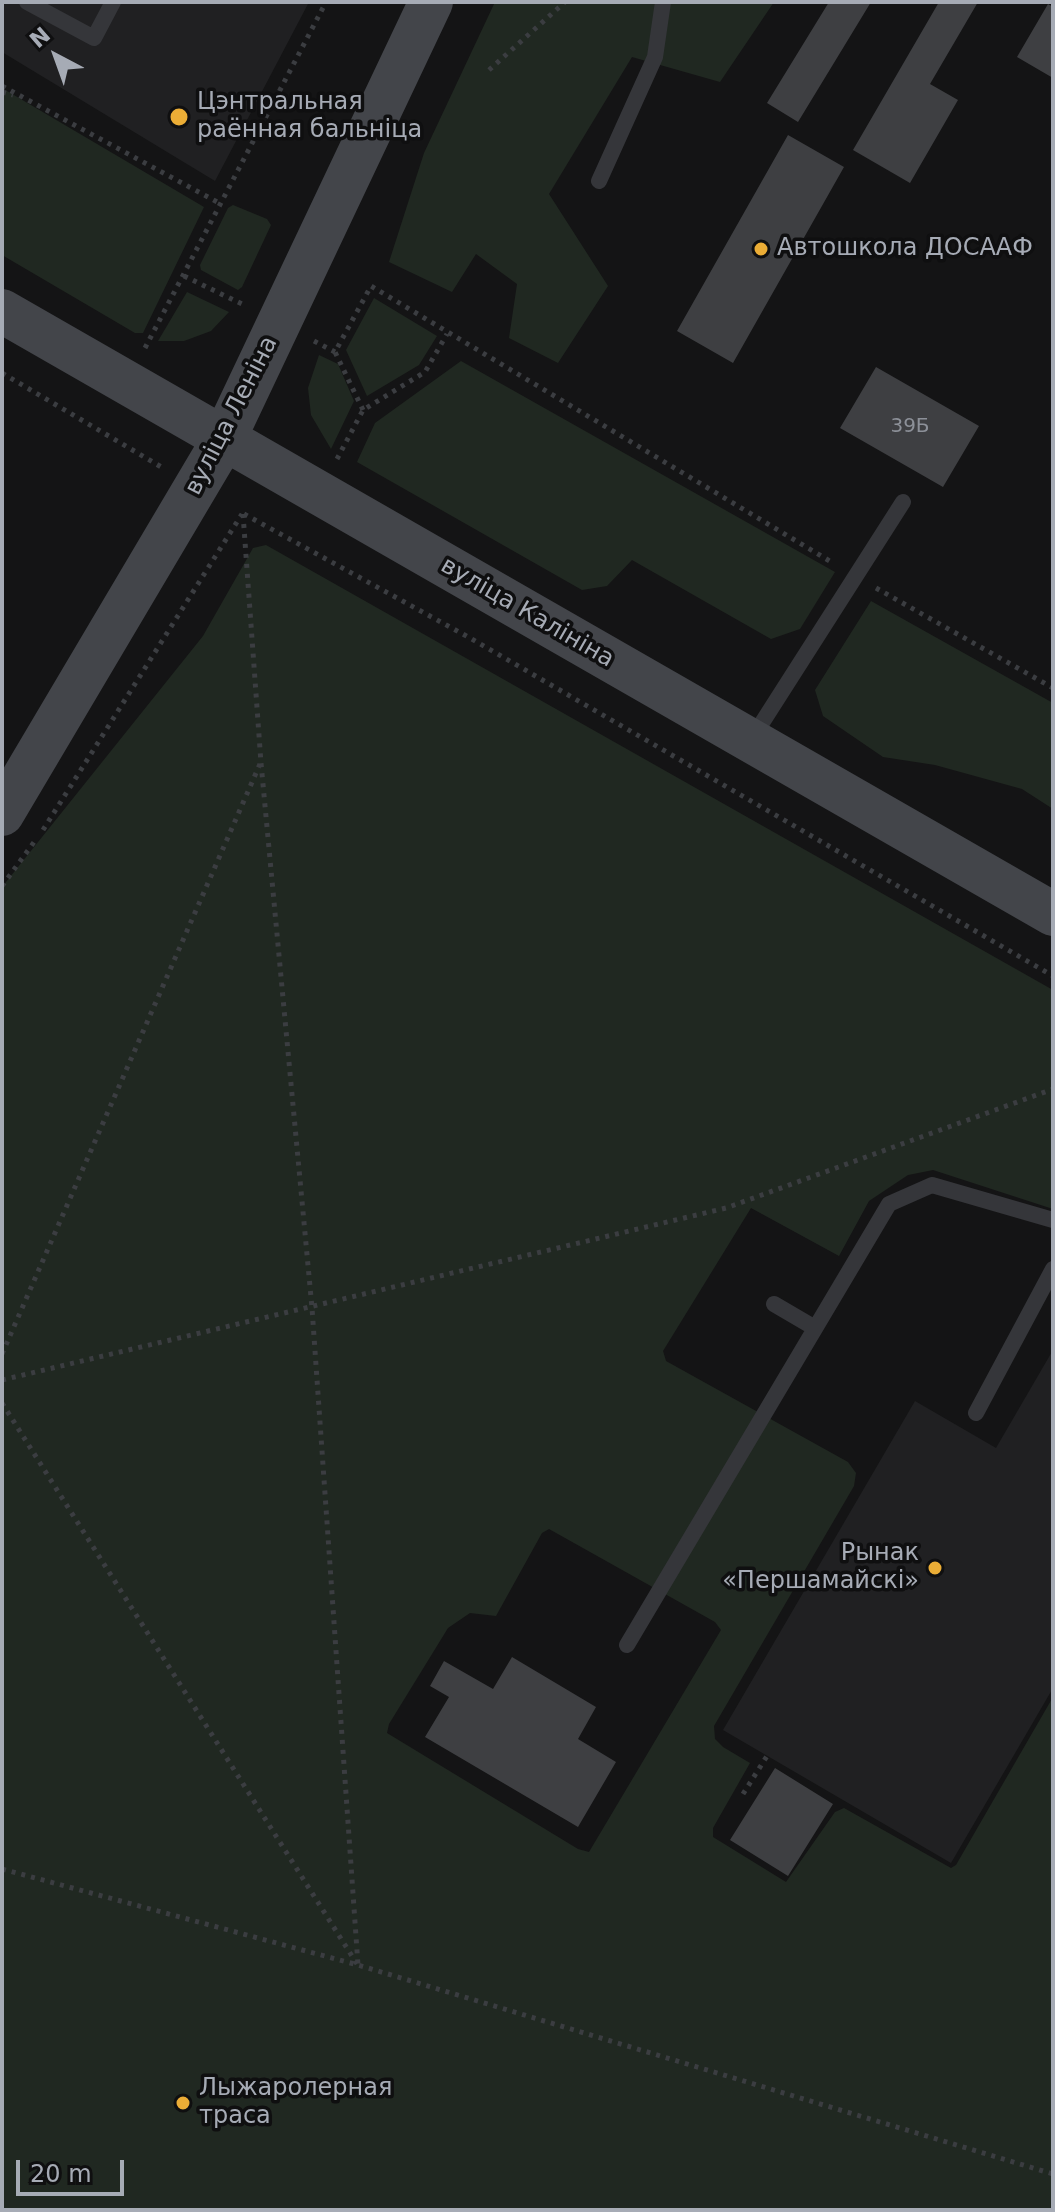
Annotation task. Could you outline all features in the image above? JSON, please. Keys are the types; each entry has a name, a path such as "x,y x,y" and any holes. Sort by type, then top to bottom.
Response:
{"main road":[{"name":"вуліца Леніна","path":"2,814 223,441 431,2"},
{"name":"вуліца Калініна","path":"2,311 223,441 1053,914"}],"lane":[{"path":"27,2 94,38 113,2"},
{"path":"599,181 655,57 663,2"},
{"path":"751,740 903,502"},
{"path":"627,1645 889,1204 932,1185 1053,1220"},
{"path":"976,1413 1053,1269"},
{"path":"774,1304 815,1328"}],"path":[{"path":"145,349 326,2"},
{"path":"489,70 565,2"},
{"path":"2,86 221,204"},
{"path":"2,92 18,96"},
{"path":"363,410 335,352 371,286 857,578 1053,688"},
{"path":"331,471 363,410 425,372 447,334"},
{"path":"2,373 163,468"},
{"path":"103,432 107,425"},
{"path":"243,514 261,763 312,1308 358,1965"},
{"path":"2,886 68,795 243,514"},
{"path":"243,514 470,638 1053,976"},
{"path":"2,1354 261,763"},
{"path":"2,1380 726,1208 1053,1089"},
{"path":"2,1403 358,1965"},
{"path":"743,1794 767,1756"},
{"path":"2,1869 358,1965 1053,2174"}],"shaded area":[{"name":"Цэнтральная раённая бальніца","path":"2,2 309,2 215,181 2,52"},
{"path":"495,2 774,2 720,82 632,57 549,194 608,286 558,363 509,338 517,284 476,254 452,292 389,262 424,153"},
{"path":"2,88 204,207 143,333 135,333 2,255"},
{"path":"233,205 267,219 271,225 238,290 201,270 200,265 228,208"},
{"path":"187,292 229,312 211,331 184,341 158,341"},
{"path":"374,298 437,336 419,365 367,396 346,350"},
{"path":"319,355 338,364 354,401 331,449 311,415 308,388"},
{"path":"461,361 835,572 800,629 771,639 632,560 607,586 582,590 357,462 375,423"},
{"path":"266,545 1053,990 1053,1209 933,1170 908,1175 869,1201 839,1256 751,1208 663,1351 666,1361 848,1462 856,1473 854,1486 714,1726 715,1739 750,1763 713,1828 713,1837 786,1882 835,1812 844,1808 951,1868 956,1865 1053,1697 1053,2210 2,2210 2,887 203,636 253,548","holes":["549,1529 715,1622 721,1630 589,1852 578,1849 387,1733 389,1724 448,1628 470,1613 496,1616 542,1533"]},
{"path":"871,601 1053,703 1053,809 1022,789 935,765 883,757 823,716 815,690"},
{"name":"Рынак «Першамайскі»","path":"1053,1350 1053,1688 951,1863 723,1730 915,1401 996,1448"}],"building":[{"path":"829,2 871,2 798,122 767,103"},
{"path":"939,2 978,2 930,84 958,100 910,183 853,150"},
{"path":"1048,4 1053,7 1053,78 1017,57"},
{"name":"Автошкола ДОСААФ","path":"788,135 844,167 733,363 677,331"},
{"path":"876,367 979,426 943,487 840,428"},
{"path":"512,1657 596,1707 578,1739 616,1762 578,1827 425,1737 449,1697 430,1686 444,1661 493,1689"},
{"path":"775,1768 833,1804 788,1876 730,1840"}],"place":[{"name":"Цэнтральная раённая бальніца","path":"179,117"},
{"name":"Автошкола ДОСААФ","path":"761,249"},
{"name":"Рынак «Першамайскі»","path":"935,1568"},
{"name":"Лыжаролерная траса","path":"183,2103"}]}
